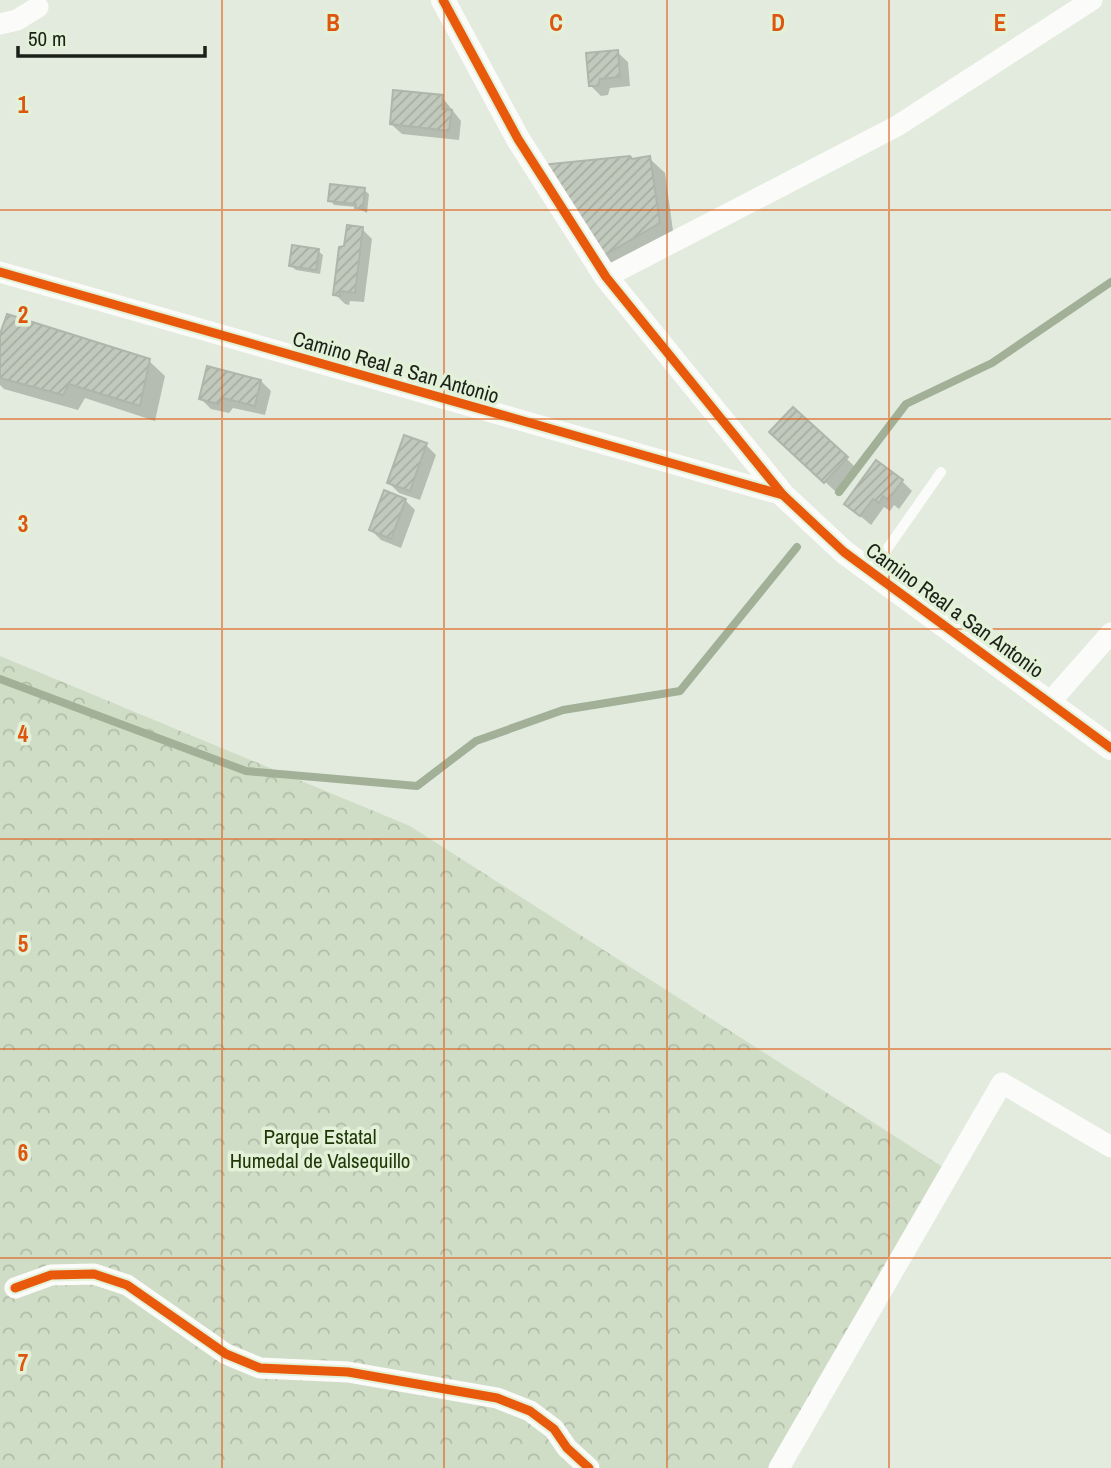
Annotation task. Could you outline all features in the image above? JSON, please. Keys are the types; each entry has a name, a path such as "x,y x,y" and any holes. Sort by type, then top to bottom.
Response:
{"street":[{"name":"Camino Real a San Antonio","path":"443,0 518,139 606,277 783,495 844,552 1051,701 1111,748"},
{"path":"606,277 897,126 1092,0"},
{"path":"0,24 17,20 38,7"},
{"name":"Camino Real a San Antonio","path":"0,272 783,495"},
{"path":"1051,701 1111,634"},
{"path":"779,1468 1002,1083 1111,1147"},
{"path":"15,1288 51,1276 94,1275 127,1285 226,1354 261,1368 348,1372 497,1398 530,1411 554,1429 567,1448 589,1468"}],"lane":[{"path":"871,572 941,472"}],"green space":[{"name":"Parque Estatal Humedal de Valsequillo","path":"0,656 410,826 949,1171 773,1468 0,1468"}],"building":[{"path":"618,50 620,77 600,79 598,86 589,86 586,53"},
{"path":"393,90 443,95 442,109 452,110 449,131 390,124"},
{"path":"630,156 632,159 650,156 660,223 596,260 540,165"},
{"path":"330,184 365,188 363,209 355,208 356,204 328,201"},
{"path":"347,225 363,227 355,293 340,291 340,296 333,295 339,247 344,246"},
{"path":"292,245 319,249 316,270 289,266"},
{"path":"7,314 150,359 140,406 69,384 63,395 0,378 0,334"},
{"path":"207,366 261,380 255,406 223,398 218,404 199,399"},
{"path":"793,407 848,457 824,483 769,432"},
{"path":"404,435 427,443 410,491 387,483"},
{"path":"876,460 903,480 888,500 883,496 879,503 873,499 860,516 844,504"},
{"path":"384,490 406,499 391,539 369,530"}],"waterway":[{"path":"839,492 906,404 992,363 1111,282"},
{"path":"0,679 246,771 417,786 476,741 563,710 680,691 797,547"}],"cycle path":[{"path":"443,0 518,139 606,277 783,495 844,552 1111,748"},
{"path":"0,272 783,495"},
{"path":"15,1288 51,1275 94,1274 127,1285 226,1354 260,1368 348,1372 497,1398 530,1411 554,1429 567,1448 589,1468"}]}
